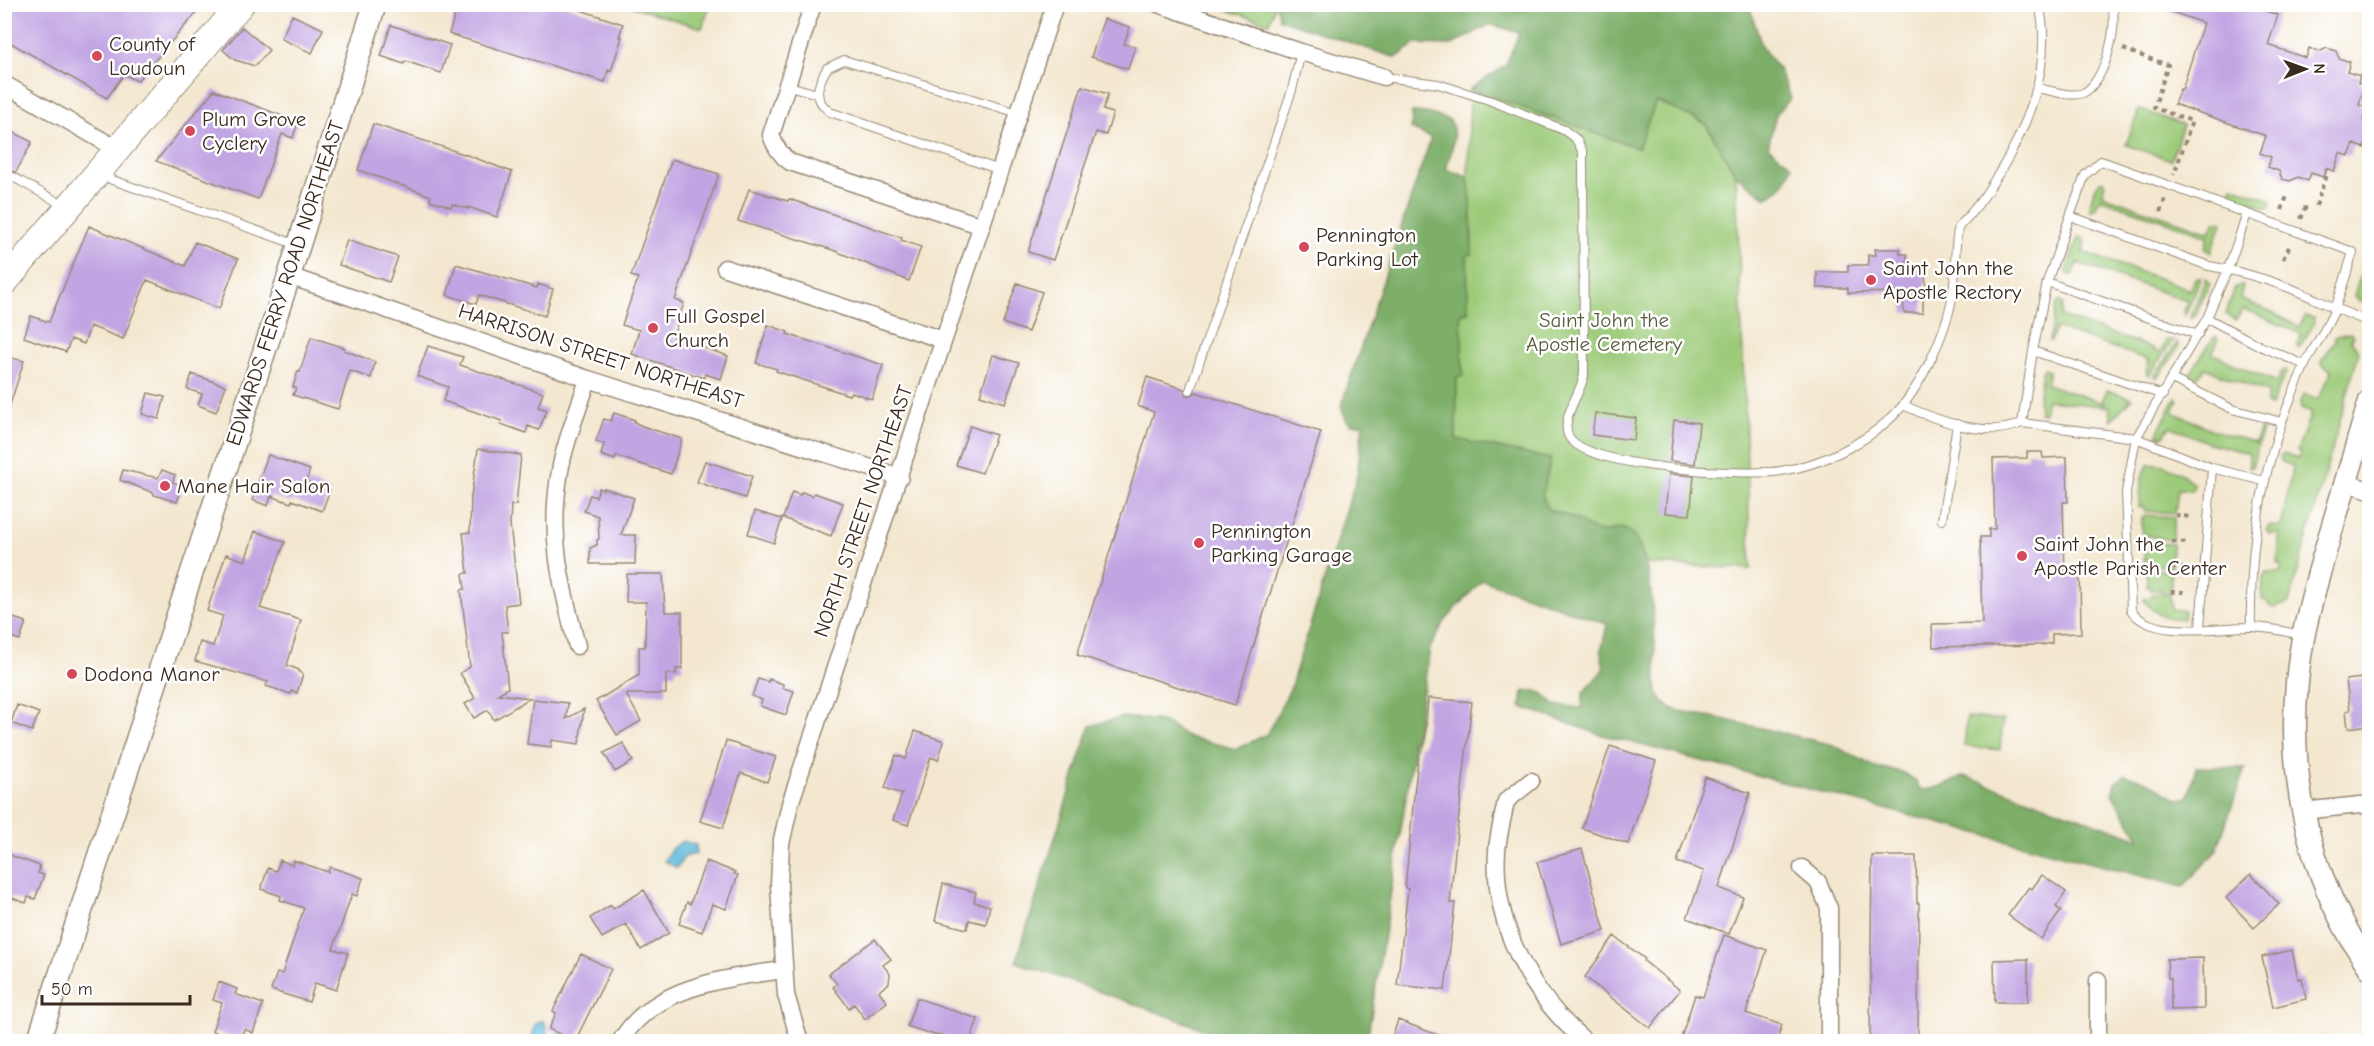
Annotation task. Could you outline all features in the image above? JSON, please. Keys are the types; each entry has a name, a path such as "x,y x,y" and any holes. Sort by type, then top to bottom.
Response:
{"main road":[{"path":"4,283 241,4"}],"street":[{"name":"EDWARDS FERRY ROAD NORTHEAST","path":"38,1041 289,276 375,4"},
{"path":"813,4 771,135 774,144 783,156 790,162 982,226"},
{"name":"NORTH STREET NORTHEAST","path":"800,1041 786,995 779,885 781,844 790,804 1055,4"},
{"path":"1158,4 1384,77"},
{"path":"4,84 117,149"},
{"path":"725,268 943,340"},
{"name":"HARRISON STREET NORTHEAST","path":"289,276 588,379 900,477"},
{"path":"577,646 562,588 555,546 555,505 560,468 588,379"},
{"path":"2370,401 2314,590 2303,637 2295,717 2295,757 2302,812 2320,873 2336,910 2356,948 2370,968"},
{"path":"2346,483 2370,490"},
{"path":"1531,781 1506,801 1497,851 1498,882 1504,915 1514,947 1529,977 1569,1028 1586,1041"},
{"path":"2302,812 2370,804"},
{"path":"1802,868 1818,882 1829,908 1829,1041"},
{"path":"620,1041 636,1020 652,1007 669,998 701,985 729,978 783,970"},
{"path":"2098,980 2098,1041"}],"lane":[{"path":"1384,77 1438,84 1489,100 1564,130 1576,139 1583,152 1584,375 1579,394 1567,417 1567,434 1572,441 1582,448 1613,459 1633,463 1734,472 1781,471 1833,456 1890,419 1903,405 1927,363 1949,312 1954,288 1958,228 1982,199 2004,164 2037,88 2044,42 2039,4"},
{"path":"2037,88 2080,94 2086,92 2098,78 2110,44 2114,21 2111,4"},
{"path":"1190,390 1292,90 1301,52"},
{"path":"1000,170 830,112 821,105 817,94 827,68 844,60 1018,112"},
{"path":"786,85 817,94"},
{"path":"2022,423 2033,351 2048,282 2085,175 2101,161 2353,252 2335,310 2305,365 2282,422 2264,481 2251,568 2251,627"},
{"path":"97,174 298,245"},
{"path":"14,177 68,208"},
{"path":"2247,214 2228,269 2207,318 2136,438 2126,492 2131,610 2136,617 2150,625 2173,629 2251,627 2279,629 2303,637"},
{"path":"2070,216 2209,266 2228,269 2287,287 2335,310 2370,322"},
{"path":"2048,282 2198,335"},
{"path":"2207,318 2260,346 2305,365"},
{"path":"2033,351 2163,394"},
{"path":"2172,379 2232,409 2282,422"},
{"path":"1903,405 1935,419 1957,424 2007,429 2022,423 2136,438 2212,468 2264,481"},
{"path":"1942,520 1957,424"},
{"path":"2200,628 2212,468"}],"path":[{"path":"2110,44 2168,65 2154,108 2192,121 2178,165"},
{"path":"2316,206 2327,172 2325,172"},
{"path":"2282,210 2287,196"},
{"path":"2175,515 2191,517"},
{"path":"2172,542 2188,543"},
{"path":"2171,568 2188,568"},
{"path":"2171,592 2187,592"}],"green space":[{"path":"710,4 702,28 627,5"},
{"path":"1211,5 1275,5 1269,23"},
{"path":"1277,5 1749,5 1762,47 1778,69 1791,98 1776,114 1768,147 1792,165 1786,180 1766,198 1736,175 1705,123 1656,101 1638,148 1470,89 1506,65 1519,33 1490,24 1452,45 1415,44 1396,58 1279,19"},
{"name":"Saint John the Apostle Cemetery","path":"1470,89 1638,148 1656,101 1705,123 1736,175 1751,569 1647,564 1631,533 1622,528 1600,532 1575,519 1549,510 1542,496 1456,439 1457,376 1463,376 1461,313 1468,312 1467,254 1471,254 1471,200 1468,177"},
{"path":"2139,109 2183,125 2171,160 2126,145"},
{"path":"1412,112 1427,113 1450,120 1454,139 1446,169 1468,177 1471,200 1472,254 1467,255 1468,312 1461,313 1463,376 1457,377 1456,439 1551,459 1542,496 1549,510 1572,518 1597,531 1623,529 1631,533 1646,564 1653,608 1657,692 1664,703 1675,710 1833,745 1875,767 1902,772 1916,781 1919,789 1936,788 1964,776 2140,839 2112,794 2115,783 2125,775 2147,781 2178,799 2188,797 2196,767 2245,768 2217,850 2183,887 1599,734 1521,707 1523,692 1536,691 1548,697 1554,705 1582,708 1583,693 1604,669 1601,652 1607,624 1482,580 1445,621 1430,648 1367,1041 1238,1041 1016,962 1090,726 1122,717 1163,721 1188,737 1237,749 1267,734 1290,689 1357,476 1363,424 1351,424 1346,419 1341,406 1431,138 1411,129"},
{"path":"2102,180 2105,182 2102,195 2210,232 2215,221 2223,221 2211,253 2205,248 2208,236 2100,199 2095,209 2091,211 2090,203 2093,194"},
{"path":"2232,186 2272,200 2270,207 2267,208 2229,195"},
{"path":"2081,237 2085,241 2083,252 2187,288 2187,290 2191,289 2195,278 2201,277 2185,316 2187,301 2078,263 2073,275 2067,274 2066,270 2078,238"},
{"path":"2369,256 2369,300 2359,302 2354,296"},
{"path":"2206,278 2210,284 2195,316 2190,318"},
{"path":"2243,286 2240,299 2272,312 2299,327 2305,316 2313,318 2314,324 2299,348 2297,347 2301,334 2244,309 2235,320 2226,314 2235,287"},
{"path":"2060,301 2063,305 2061,316 2155,349 2154,351 2160,353 2166,340 2173,340 2149,376 2146,373 2149,360 2056,328 2049,341 2057,303"},
{"path":"2351,333 2354,336 2351,340 2359,352 2289,603 2274,608 2269,606 2267,601 2262,600 2263,577 2266,572 2281,572 2281,565 2278,564 2279,534 2269,534 2266,530 2269,526 2281,527 2293,466 2282,462 2280,457 2284,454 2298,459 2300,452 2297,451 2311,413 2301,409 2300,403 2305,394 2318,399 2332,371 2321,361 2336,340 2334,338 2336,336"},
{"path":"2214,337 2217,337 2218,341 2212,353 2244,369 2277,382 2282,371 2287,370 2271,406 2266,404 2268,392 2205,368 2198,377 2194,378 2191,375"},
{"path":"2177,342 2179,346 2159,377 2154,377"},
{"path":"2045,368 2049,371 2046,384 2106,404 2102,401 2107,390 2132,398 2111,420 2110,407 2047,400 2044,413 2039,413 2038,400 2042,371"},
{"path":"2176,397 2178,400 2173,412 2210,429 2255,443 2259,430 2262,430 2252,467 2249,468 2249,453 2209,443 2170,426 2164,436 2158,436"},
{"path":"2149,464 2173,469 2194,484 2192,490 2178,489 2175,513 2145,511 2144,507 2139,507 2142,476"},
{"path":"2146,515 2174,517 2172,540 2142,535 2142,517"},
{"path":"2147,542 2172,544 2171,567 2149,565 2149,562 2144,561 2144,545 2147,545"},
{"path":"2149,569 2171,571 2171,591 2151,590 2151,587 2147,587 2146,572 2149,572"},
{"path":"2152,594 2170,594 2171,609 2184,611 2184,618 2166,617 2155,611 2143,598 2151,597"},
{"path":"1967,717 2003,720 2000,750 1964,746"}],"water":[{"path":"683,841 696,845 696,854 684,857 677,868 664,861 672,848"},
{"path":"541,1020 545,1023 549,1041 531,1041 535,1025"}],"building":[{"name":"County of Loudoun","path":"4,4 204,4 137,81 124,74 107,98 4,39"},
{"path":"458,4 562,4 623,24 619,37 622,37 605,82 449,34"},
{"path":"2159,4 2264,4 2262,10 2278,15 2268,45 2306,58 2309,48 2319,52 2327,48 2336,51 2339,58 2350,62 2347,72 2360,76 2358,83 2365,85 2359,105 2367,108 2363,120 2370,122 2370,132 2364,148 2354,144 2349,156 2340,153 2334,171 2326,168 2323,177 2311,173 2308,181 2298,177 2290,181 2282,179 2279,171 2268,167 2271,157 2260,153 2266,136 2174,104 2180,89 2182,90 2203,23 2158,7"},
{"path":"292,15 323,29 312,53 281,39"},
{"path":"1104,19 1130,27 1124,44 1135,47 1128,69 1091,57"},
{"path":"391,25 450,45 441,73 381,56"},
{"path":"242,27 269,50 255,66 235,60 223,50"},
{"path":"1082,86 1108,94 1103,110 1113,113 1106,135 1096,132 1053,260 1028,252"},
{"path":"214,90 298,122 293,138 282,134 258,199 156,161"},
{"path":"373,124 512,172 497,217 468,207 468,209 452,204 451,207 430,200 431,196 358,170"},
{"path":"4,127 32,142 16,172 10,171 7,174 7,180 10,183 4,193"},
{"path":"672,159 719,174 675,300 684,303 673,337 728,356 721,379 705,374 704,378 632,354 639,330 622,325 638,278 631,276"},
{"path":"749,189 788,201 789,199 902,238 901,240 921,247 909,281 833,250 738,221"},
{"path":"89,226 185,266 195,242 238,259 219,309 147,280 123,339 90,326 84,344 71,339 66,352 24,337 31,316 49,322"},
{"path":"347,240 398,257 389,282 339,265"},
{"name":"Saint John the Apostle Rectory","path":"1875,249 1900,249 1900,254 1907,254 1907,265 1925,265 1926,293 1923,293 1923,313 1904,313 1903,292 1848,293 1848,288 1817,288 1817,272 1848,272 1848,265 1868,265 1868,255 1876,255"},
{"path":"456,264 537,288 538,284 553,289 545,316 479,295 476,304 447,295"},
{"path":"1017,283 1042,292 1028,332 1003,323"},
{"path":"768,325 788,332 787,334 883,365 872,399 851,392 849,395 756,363"},
{"path":"311,337 345,348 344,350 375,362 371,378 350,371 338,409 293,395 296,388 293,387"},
{"path":"428,346 463,357 460,365 543,393 538,407 547,410 539,430 528,426 526,433 501,424 502,421 443,401 448,387 417,376"},
{"path":"993,355 1019,363 1005,403 980,395"},
{"path":"4,356 24,361 8,411 4,411"},
{"path":"192,374 226,386 216,412 198,405 202,394 187,389"},
{"name":"Pennington Parking Garage","path":"1147,377 1184,389 1185,394 1189,396 1196,392 1321,432 1235,705 1077,655 1154,412 1138,406"},
{"path":"148,393 165,397 159,419 142,414"},
{"path":"614,413 635,420 634,422 642,426 682,439 671,474 616,456 615,460 601,455 604,444 596,441 604,419 611,421"},
{"path":"1595,413 1636,418 1634,440 1592,435"},
{"path":"1674,420 1699,423 1695,464 1670,461"},
{"path":"970,426 996,435 982,473 956,465"},
{"path":"478,449 521,455 516,505 511,505 510,524 519,603 505,605 508,632 502,632 508,688 498,694 530,698 494,720 488,710 474,718 465,704 475,698 460,673 470,667 461,590 465,589 463,574 468,573 463,533 470,532 471,497"},
{"name":"Saint John the Apostle Parish Center","path":"2027,452 2042,452 2043,458 2067,457 2068,502 2063,502 2065,575 2080,574 2081,633 2052,634 2052,643 2041,645 1933,647 1932,624 1982,623 1980,537 1989,537 1989,529 1995,529 1993,459 2027,458"},
{"path":"268,455 310,470 306,481 330,490 322,511 292,500 291,503 271,496 268,506 252,500"},
{"path":"705,461 752,476 745,498 697,482"},
{"path":"123,470 158,478 162,470 175,475 173,482 183,486 177,502 120,480"},
{"path":"1669,474 1694,476 1690,515 1665,513"},
{"path":"599,488 634,498 621,535 636,535 635,564 590,564 590,548 597,545 599,539 598,516 584,511 590,495 596,497"},
{"path":"792,492 800,495 802,492 812,496 814,493 843,503 831,536 783,518"},
{"path":"755,511 782,519 774,543 748,534"},
{"path":"255,531 285,542 260,608 301,620 287,665 303,674 297,693 292,691 291,694 266,686 268,682 195,661 200,642 213,646 223,616 207,611 226,554 245,561"},
{"path":"627,574 663,574 665,612 682,612 682,669 676,669 676,674 666,674 666,694 626,694 641,721 617,735 596,701 639,675 639,647 645,647 646,602 626,602"},
{"path":"4,615 26,622 20,640 4,635"},
{"path":"2370,677 2370,725 2348,728 2346,711 2350,710 2346,680"},
{"path":"758,679 768,682 769,679 783,684 783,688 794,691 786,715 760,706 762,700 752,696"},
{"path":"1428,698 1472,702 1450,903 1455,903 1445,990 1397,985 1408,889 1405,888 1415,786 1420,745 1424,745"},
{"path":"533,699 568,703 566,719 584,709 579,744 552,740 551,747 527,744"},
{"path":"17,705 39,713 32,731 11,723"},
{"path":"915,731 944,741 938,760 931,757 908,825 893,820 902,794 885,788 896,755 906,759"},
{"path":"726,741 776,757 767,782 741,773 723,828 700,821"},
{"path":"623,743 633,761 615,772 604,753"},
{"path":"1610,746 1656,761 1628,844 1582,828"},
{"path":"1705,777 1750,793 1719,888 1743,897 1729,934 1687,918 1704,871 1677,862"},
{"path":"1582,849 1605,931 1561,944 1537,862"},
{"path":"4,853 40,866 38,873 44,875 35,899 28,897 26,903 4,895"},
{"path":"1872,856 1916,856 1917,903 1919,903 1918,1039 1870,1039"},
{"path":"280,860 292,865 293,860 328,872 330,867 363,878 357,896 352,894 333,949 348,953 336,990 315,983 309,1002 271,990 277,973 282,974 304,908 280,900 281,896 261,889 268,868 276,871"},
{"path":"706,861 738,875 726,909 712,904 702,932 679,924 687,902 690,904"},
{"path":"2251,874 2279,904 2254,928 2226,898"},
{"path":"2042,875 2066,892 2056,907 2061,911 2041,939 2008,915 2029,887 2032,889"},
{"path":"943,884 976,892 974,902 990,906 986,924 969,920 967,929 935,921"},
{"path":"644,890 669,933 641,950 626,924 602,938 590,918 611,905 613,909"},
{"path":"1724,935 1767,950 1746,1013 1782,1025 1777,1041 1690,1041 1681,1038 1695,995 1703,997"},
{"path":"1614,936 1645,959 1644,961 1680,990 1650,1028 1585,977"},
{"path":"875,939 891,959 883,965 890,974 889,983 879,991 887,1002 865,1019 854,1004 849,1008 833,987 837,984 829,974"},
{"path":"2292,950 2298,979 2302,978 2306,999 2273,1007 2262,957"},
{"path":"581,954 611,969 573,1041 549,1029 556,1013 553,1011"},
{"path":"2203,958 2204,1009 2171,1010 2171,978 2168,978 2167,959"},
{"path":"2028,959 2028,1002 1995,1002 1994,960"},
{"path":"219,982 237,989 235,994 263,1004 253,1033 244,1029 240,1040 212,1031 222,1003 213,1000"},
{"path":"917,998 978,1019 970,1041 961,1041 938,1034 937,1036 907,1026"},
{"path":"1398,1020 1451,1040 1391,1041"}],"place":[{"name":"County of Loudoun","path":"97,56"},
{"name":"Plum Grove Cyclery","path":"190,131"},
{"name":"Pennington Parking Lot","path":"1304,247"},
{"name":"Saint John the Apostle Rectory","path":"1871,280"},
{"name":"Full Gospel Church","path":"653,328"},
{"name":"Mane Hair Salon","path":"165,486"},
{"name":"Pennington Parking Garage","path":"1199,543"},
{"name":"Saint John the Apostle Parish Center","path":"2022,556"},
{"name":"Dodona Manor","path":"72,674"}]}
